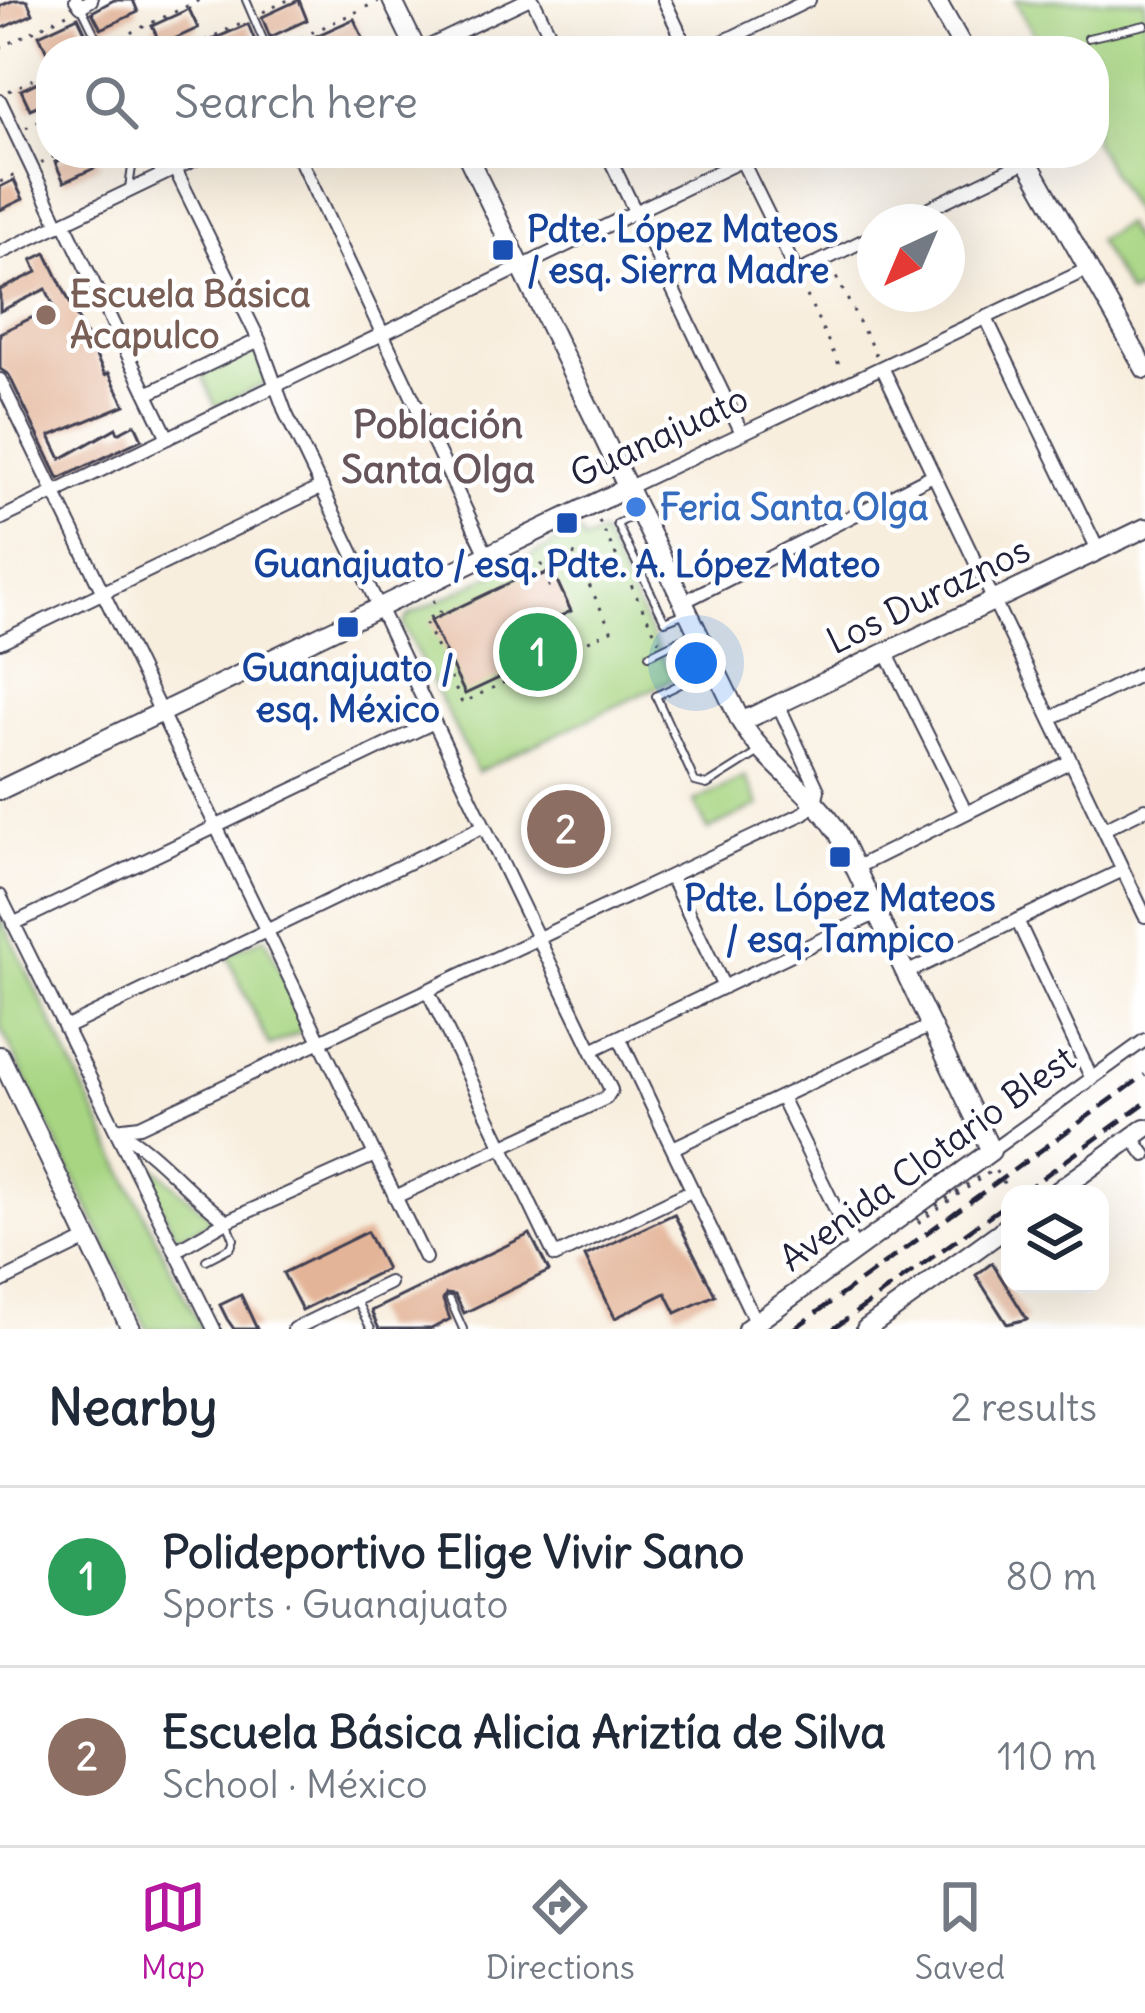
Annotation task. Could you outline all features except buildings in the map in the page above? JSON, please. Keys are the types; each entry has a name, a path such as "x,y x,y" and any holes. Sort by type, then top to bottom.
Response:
{"street":[{"path":"392,0 410,36"},
{"path":"451,36 530,0 550,36"},
{"path":"664,0 681,36"},
{"path":"735,36 809,0"},
{"path":"936,0 956,36"},
{"path":"0,98 168,438"},
{"path":"304,168 487,555"},
{"path":"473,168 741,722 761,751 833,824 992,1151"},
{"path":"614,168 742,433"},
{"path":"0,519 719,168"},
{"path":"745,168 796,273 857,244"},
{"path":"935,204 1004,168"},
{"path":"1031,168 1145,369"},
{"path":"0,254 175,169 259,340 322,488 611,1090 606,1098 395,1197"},
{"name":"Guanajuato","path":"0,790 1088,269"},
{"path":"986,318 1098,550"},
{"path":"147,394 259,340"},
{"path":"882,367 1145,916"},
{"path":"1,384 424,1258"},
{"path":"685,608 933,475"},
{"path":"0,642 322,488"},
{"name":"Los Duraznos","path":"741,722 1145,527"},
{"path":"886,652 966,813"},
{"path":"1051,718 1145,672"},
{"path":"115,1129 140,1126 804,813 815,803 818,790 778,704"},
{"path":"14,924 434,722"},
{"path":"855,868 1071,761"},
{"path":"1104,829 1145,809"},
{"path":"65,1028 484,826"},
{"path":"906,973 1124,870"},
{"path":"670,877 724,986"},
{"path":"0,896 214,1329"},
{"path":"592,1050 878,913"},
{"path":"1017,920 1092,1079"},
{"path":"428,991 556,1256 693,1190"},
{"path":"673,1148 932,1025"},
{"path":"619,1036 752,1326"},
{"name":"Avenida Clotario Blest","path":"752,1326 1145,1040"},
{"path":"0,1056 131,1329"},
{"path":"781,1096 856,1251"},
{"path":"115,1129 140,1144 226,1221"},
{"path":"1067,1185 1139,1133 1145,1155"},
{"path":"175,1250 226,1221 375,1155"},
{"path":"866,1329 1001,1232"},
{"path":"0,1282 88,1239"},
{"path":"294,1329 389,1283"}],"lane":[{"path":"246,0 264,36"},
{"path":"82,2 96,36"},
{"path":"1097,36 1145,25"},
{"path":"129,191 132,168"},
{"path":"649,655 697,632"},
{"path":"714,667 656,696 695,782 707,785 761,751"},
{"path":"206,1260 231,1247 234,1239 226,1221"},
{"path":"356,1298 370,1329"},
{"path":"450,1300 463,1329"}],"path":[{"path":"128,36 200,0"},
{"path":"213,36 288,0"},
{"path":"303,36 380,0"},
{"path":"0,48 82,2"},
{"path":"0,98 36,79"},
{"path":"827,258 882,367"},
{"path":"796,273 848,383"},
{"path":"595,514 663,649"},
{"path":"430,593 440,613 424,620 462,703 611,630 574,554 568,552 540,566 549,586 541,590"},
{"path":"978,1177 916,1220 915,1226 994,1169 1006,1185"}],"green space":[{"path":"1015,0 1145,0 1145,233 1109,168 1109,36 1035,36"},
{"path":"1124,224 1145,260 1145,286 1129,295 1097,240"},
{"path":"256,348 268,382 216,407 202,375"},
{"path":"579,532 584,541 601,533 673,679 477,772 403,625 408,616"},
{"path":"745,777 759,805 708,830 694,802"},
{"path":"0,915 202,1329 147,1329 0,1026"},
{"path":"265,937 307,1029 269,1046 227,955"},
{"path":"137,1152 214,1220 176,1238"}],"railway":[{"path":"794,1329 1145,1075"},
{"path":"1032,1185 1145,1103"},
{"path":"833,1329 1001,1208"}],"place":[{"name":"Pdte. López Mateos / esq. Sierra Madre","path":"503,250"},
{"name":"Escuela Básica Acapulco","path":"46,315"},
{"name":"Feria Santa Olga","path":"636,507"},
{"name":"Guanajuato / esq. Pdte. A. López Mateo","path":"567,523"},
{"name":"Guanajuato / esq. México","path":"348,627"},
{"name":"Polideportivo Elige Vivir Sano","path":"538,652"},
{"name":"Escuela Básica Alicia Ariztía de Silva","path":"566,829"},
{"name":"Pdte. López Mateos / esq. Tampico","path":"840,857"}],"district":[{"name":"Población Santa Olga","path":"438,446"}]}
